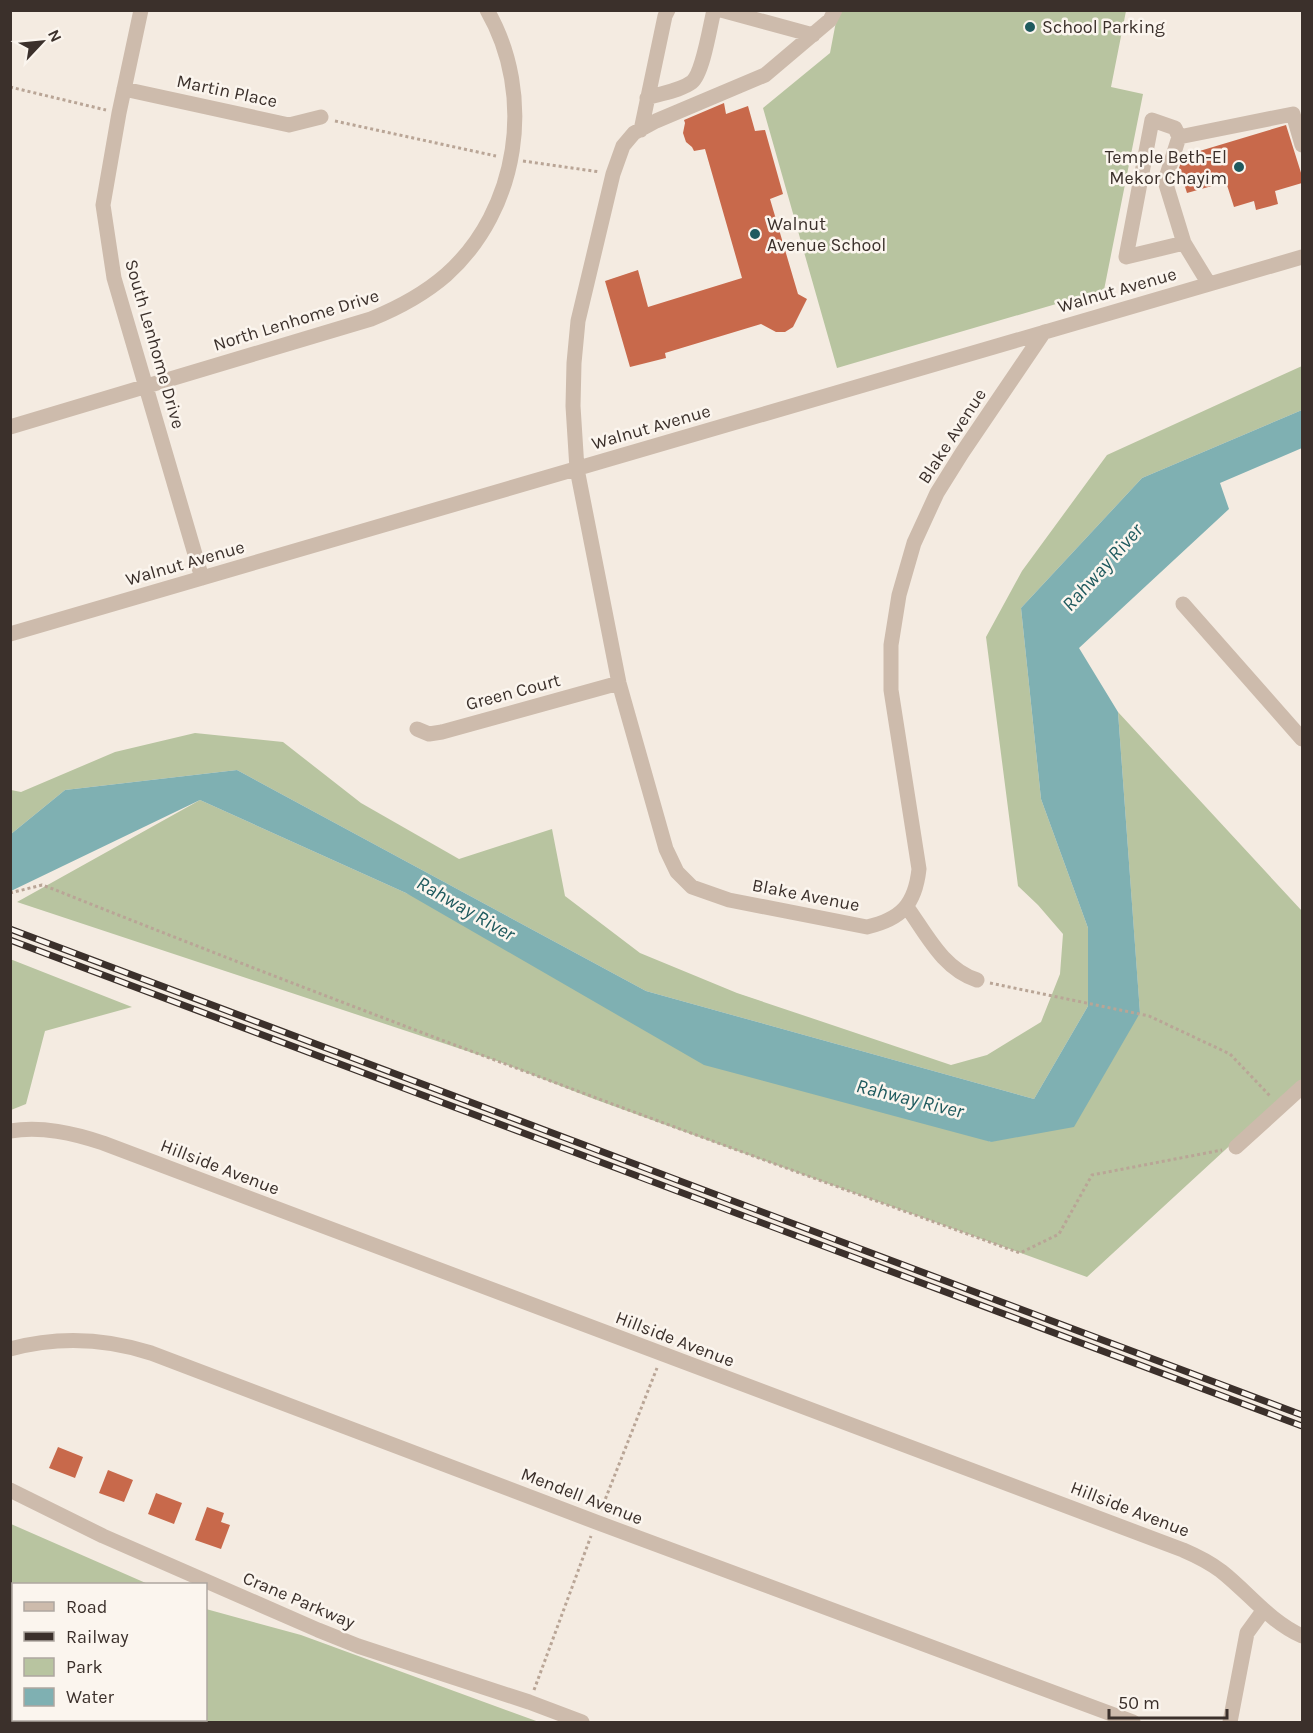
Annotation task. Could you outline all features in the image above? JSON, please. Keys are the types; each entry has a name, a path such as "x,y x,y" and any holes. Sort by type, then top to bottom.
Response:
{"street":[{"name":"South Lenhome Drive","path":"141,10 119,113 103,205 114,278 202,578"},
{"name":"North Lenhome Drive","path":"10,427 371,319 411,301 447,274 476,241 498,202 511,160 516,115 514,93 504,50 487,10"},
{"path":"640,129 668,10"},
{"path":"647,98 694,81 699,70 714,10"},
{"path":"721,10 813,35"},
{"path":"640,129 765,75 830,20 835,10"},
{"name":"Martin Place","path":"124,89 289,125 321,117"},
{"path":"1179,137 1293,114 1302,145"},
{"path":"1184,243 1126,257 1152,120 1175,128 1179,137 1165,181 1184,243 1209,284"},
{"name":"Blake Avenue","path":"640,129 623,147 613,174 578,321 573,406 577,469 619,683 666,849 677,872 692,887 729,900 867,927 884,923 907,907 917,886 919,869 891,690 891,645 899,595 914,543 938,493 962,453 1044,332"},
{"name":"Walnut Avenue","path":"10,634 1302,257"},
{"path":"1183,604 1302,739"},
{"name":"Green Court","path":"417,729 429,734 442,732 619,683"},
{"path":"907,907 947,963 962,975 977,981"},
{"path":"1236,1148 1302,1087"},
{"name":"Hillside Avenue","path":"10,1131 30,1129 58,1131 103,1143 1183,1550 1209,1562 1263,1611 1283,1626 1302,1636"},
{"name":"Mendell Avenue","path":"10,1349 41,1342 83,1340 111,1343 151,1353 607,1527 1133,1722"},
{"name":"Crane Parkway","path":"10,1490 103,1536 318,1630 358,1646 529,1702 582,1722"},
{"path":"1230,1722 1247,1633 1263,1611"}],"path":[{"path":"10,87 119,113"},
{"path":"321,117 511,160 613,174"},
{"path":"10,893 42,885 53,888 232,960 578,1091 1020,1253 1059,1234 1092,1175 1236,1148"},
{"path":"977,981 1149,1016 1230,1054 1281,1108"}],"green space":[{"path":"838,11 1126,11 1111,87 1143,94 1104,290 837,368 763,108 830,53"},
{"path":"1302,366 1302,410 1142,478 1021,608 1041,799 1088,928 1088,1006 1034,1099 646,991 237,770 65,790 11,834 11,790 21,792 115,752 195,733 283,742 361,803 459,859 552,829 565,896 640,953 737,993 951,1065 987,1055 1041,1022 1060,974 1063,934 1018,886 986,637 1022,571 1107,455"},
{"path":"1118,712 1302,911 1302,1079 1087,1277 594,1099 500,1062 17,902 200,800 406,893 991,1142 1140,1014"},
{"path":"10,959 132,1007 45,1031 26,1104 11,1110"},
{"path":"11,1524 146,1583 12,1583 12,1721 207,1721 207,1609 301,1635 539,1722 11,1722"}],"water":[{"name":"Rahway River","path":"1302,410 1302,448 1220,483 1229,509 1079,648 1118,712 1140,1013 1074,1127 991,1142 704,1065 406,893 200,800 11,891 11,834 65,790 237,770 646,991 1034,1099 1088,1006 1088,928 1041,799 1021,608 1142,478"}],"building":[{"name":"Walnut Avenue School","path":"724,103 726,114 748,106 755,131 765,130 783,194 770,199 798,294 807,299 793,327 785,332 776,332 761,324 665,353 666,358 630,367 605,281 638,270 648,307 742,278 705,149 694,151 686,142 683,133 684,120"},
{"name":"Temple Beth-El Mekor Chayim","path":"1286,125 1302,176 1302,183 1275,191 1278,204 1256,210 1254,201 1234,207 1226,182 1187,193 1179,168 1183,156"},
{"path":"58,1447 83,1457 75,1478 49,1468"},
{"path":"108,1470 133,1480 124,1502 99,1493"},
{"path":"156,1493 182,1503 174,1524 148,1514"},
{"path":"207,1507 224,1513 221,1522 230,1525 221,1549 195,1540"}],"railway":[{"path":"10,929 1302,1415"},
{"path":"10,940 1302,1426"}],"place":[{"name":"School Parking","path":"1030,27"},
{"name":"Temple Beth-El Mekor Chayim","path":"1239,167"},
{"name":"Walnut Avenue School","path":"755,234"}]}
